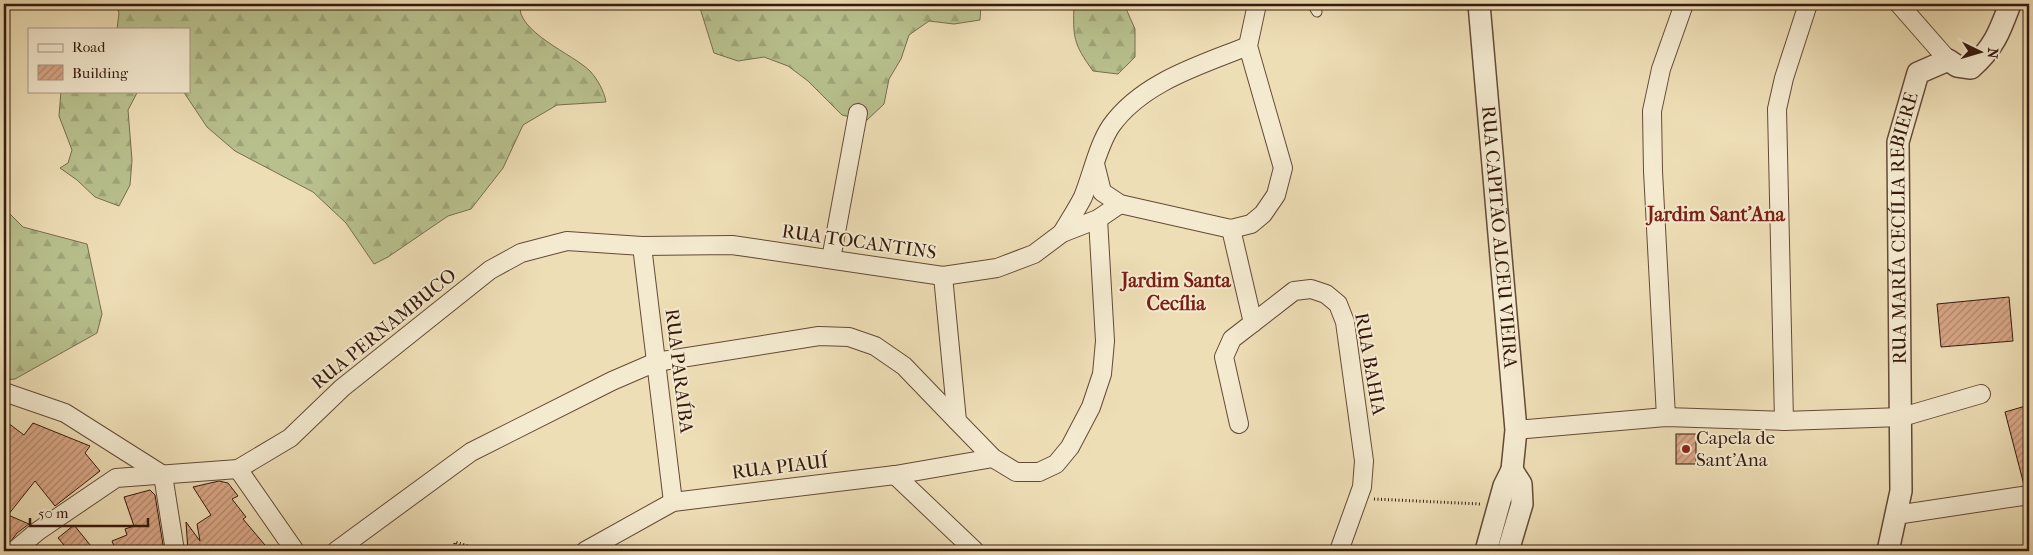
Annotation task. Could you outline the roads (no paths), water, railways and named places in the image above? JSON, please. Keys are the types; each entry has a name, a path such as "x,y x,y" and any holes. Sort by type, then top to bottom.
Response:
{"street":[{"path":"1094,164 1102,192 1120,204 1231,229 1250,224 1263,214 1276,195 1283,168 1248,46 1257,4"},
{"name":"RUA CAPITÃO ALCEU VIEIRA","path":"1479,4 1516,430 1512,470"},
{"path":"1666,417 1652,171 1652,111 1661,69 1684,4"},
{"path":"1784,421 1777,109 1808,4"},
{"path":"1899,4 1948,60 1957,66 1971,68 1986,55 2000,32 2010,4"},
{"name":"RUA TOCANTINS","path":"1062,233 1082,197 1111,126 1150,90 1176,76 1248,46"},
{"name":"RUA MARÍA CECÍLIA REBIERE","path":"1888,551 1902,490 1898,142 1918,74 1948,60"},
{"path":"831,259 858,113"},
{"name":"RUA TOCANTINS","path":"642,246 732,245 943,276 997,268 1034,254 1062,233 1098,219 1120,204"},
{"path":"336,551 471,452 612,381 656,362 819,336 849,338 875,346 904,366 993,458 1016,472 1039,472 1056,464 1070,447 1090,407 1102,374 1105,341 1098,219"},
{"path":"1231,229 1253,323"},
{"name":"RUA PERNAMBUCO","path":"14,551 38,531 116,478 238,469 290,438 342,388 490,270 521,253 567,241 642,246"},
{"name":"RUA PARAÍBA","path":"642,246 673,502"},
{"path":"943,276 957,421"},
{"name":"RUA BAHIA","path":"1239,424 1224,357 1232,339 1294,291 1311,289 1326,294 1338,304 1344,322 1364,462 1359,498 1339,551"},
{"path":"4,392 65,413 163,475 174,551"},
{"path":"1516,430 1666,417 1784,421 1902,417 1981,394"},
{"name":"RUA PIAUÍ","path":"585,551 673,502 895,475 993,458"},
{"path":"238,469 295,551"},
{"path":"1486,551 1504,486 1512,470"},
{"path":"1508,551 1522,504 1521,484 1512,470"},
{"path":"895,475 975,551"},
{"path":"1896,515 2029,495"}],"lane":[{"path":"1312,4 1317,12"}],"place":[{"name":"Capela de Sant'Ana","path":"1686,449"}],"district":[{"name":"Jardim Sant'Ana","path":"1716,214"},
{"name":"Jardim Santa Cecília","path":"1176,292"}]}
